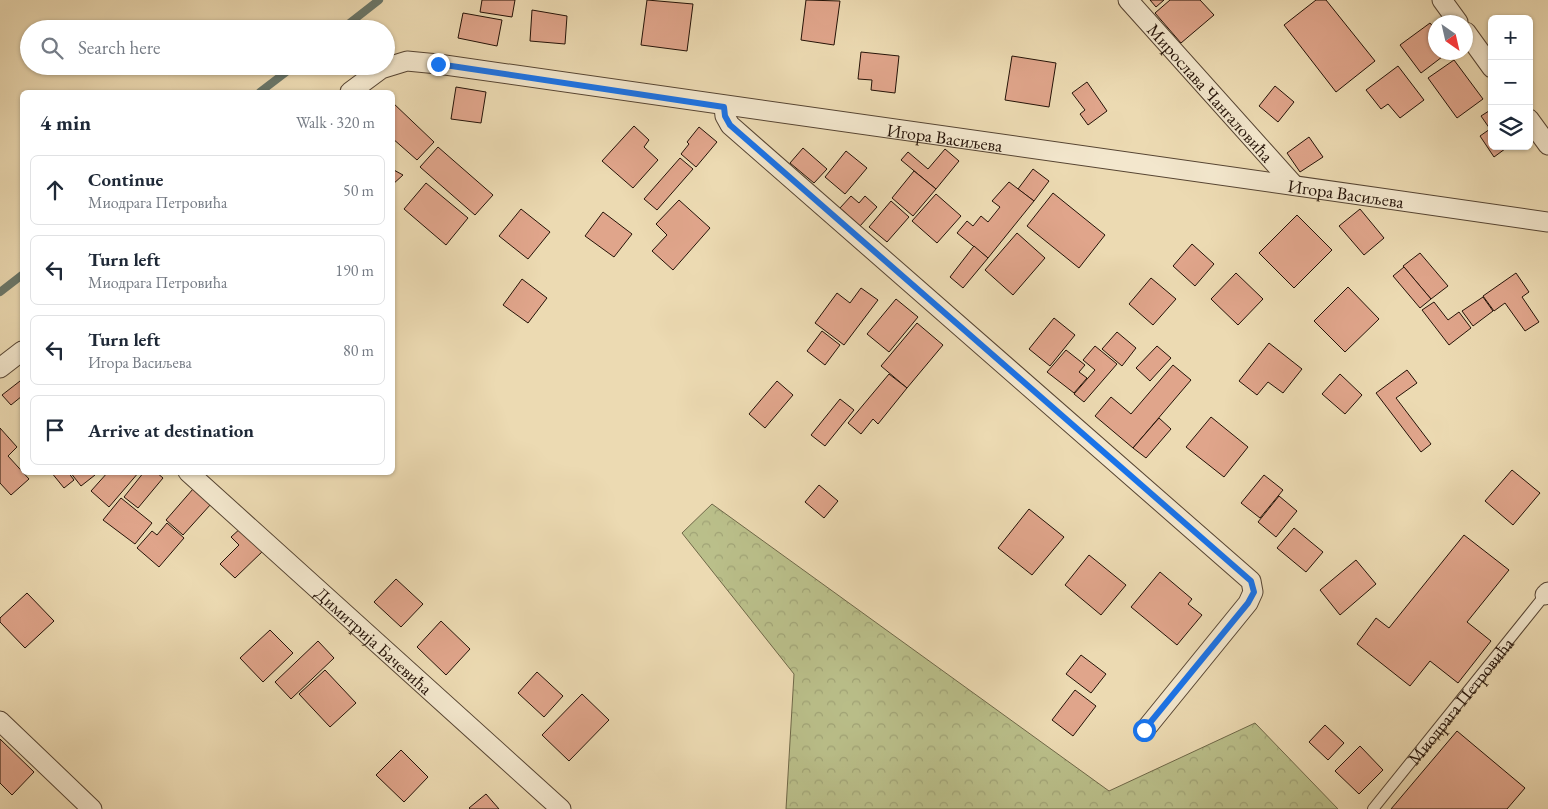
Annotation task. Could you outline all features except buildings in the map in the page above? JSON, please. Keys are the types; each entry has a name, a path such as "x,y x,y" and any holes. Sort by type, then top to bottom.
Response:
{"street":[{"name":"Мирослава Чангаловића","path":"1128,0 1294,185"},
{"path":"1442,0 1453,15"},
{"path":"1473,42 1488,62"},
{"name":"Игора Васиљева","path":"395,65 407,61 1548,222"},
{"name":"Игора Васиљева","path":"353,90 373,75"},
{"path":"724,107 725,116 730,125 1251,581 1254,592 1248,603 1144,730"},
{"path":"1533,124 1548,145"},
{"path":"0,368 20,353"},
{"name":"Димитрија Бачевића","path":"191,475 561,809"},
{"path":"0,721 92,809"}],"lane":[{"name":"Миодрага Петровића","path":"1373,809 1547,594"}],"green space":[{"path":"712,504 1109,791 1255,723 1338,809 786,809 794,674 682,533"}],"waterway":[{"path":"353,20 379,0"},
{"path":"263,90 282,75"},
{"path":"0,292 20,277"}],"route":[{"path":"438,64 724,107 725,116 730,125 1251,581 1254,592 1248,603 1144,730"}]}
